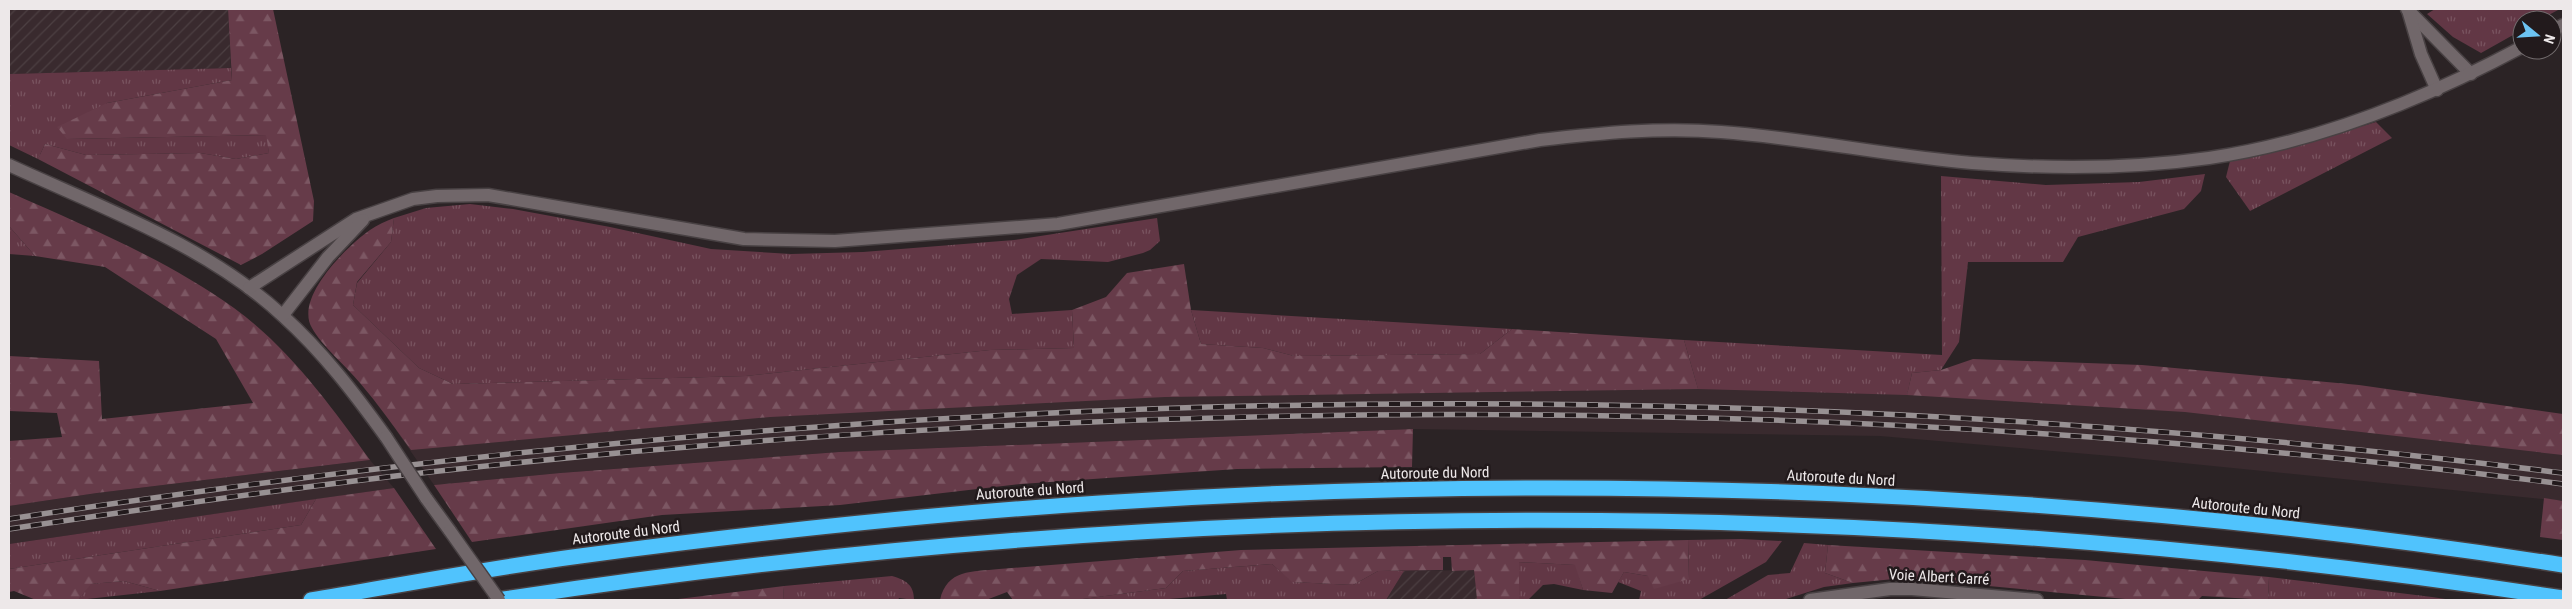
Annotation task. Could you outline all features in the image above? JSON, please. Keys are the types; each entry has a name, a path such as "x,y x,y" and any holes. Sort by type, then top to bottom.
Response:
{"highway":[{"name":"Autoroute du Nord","path":"310,600 573,557 765,533 964,513 1198,498 1463,489 1712,491 2008,504 2316,532 2563,565"},
{"path":"498,600 798,560 1071,536 1208,528 1386,522 1573,520 1817,526 2002,536 2220,554 2371,571 2563,598"}],"street":[{"path":"2407,9 2471,74"},
{"path":"2407,9 2421,54 2437,90"},
{"path":"249,288 356,219 412,199 444,195 488,195 744,239 792,242 912,236 1058,224 1540,140 1594,134 1678,130 1756,135 1970,163 2050,167 2130,164 2209,158 2287,140 2373,114 2437,90 2512,52"},
{"path":"9,166 191,251 249,288 282,315 336,372 386,437 426,498 498,600"},
{"path":"282,315 328,257 368,215"},
{"name":"Voie Albert Carré","path":"1810,600 1890,589 2038,600"}],"shaded area":[{"path":"9,9 228,9 231,68 9,74"},
{"path":"1855,379 2563,440 2563,501 2123,457 1880,436 1413,429 839,452 560,473 434,485 396,430 807,390"},
{"path":"370,460 394,488 9,544 9,506 97,493"},
{"path":"1474,570 1477,600 1386,600 1404,571"}],"green space":[{"path":"228,9 273,9 314,201 313,221 262,254 241,265 38,159 45,144 86,155 200,153 236,159 269,153 266,135 67,139 57,127 107,103 232,80"},
{"path":"2435,9 2560,9 2512,10 2512,36 2481,53 2453,37 2427,14"},
{"path":"231,68 232,80 107,103 67,139 267,135 269,153 236,159 200,153 86,155 45,144 38,159 9,145 9,74"},
{"path":"2376,122 2392,138 2250,211 2226,177 2230,161 2288,148"},
{"path":"2205,174 2201,191 2184,209 2078,237 2063,262 1968,262 1959,342 1941,370 1912,373 1907,395 1698,389 1684,340 1942,355 1941,176 2046,185 2139,182"},
{"path":"9,192 124,244 181,274 234,308 273,341 308,379 370,460 97,493 9,506 9,441 62,437 57,413 9,411 9,356 99,361 102,419 253,403 216,339 105,267 35,256 9,226"},
{"path":"470,204 513,209 610,227 711,249 791,254 863,252 1014,240 1157,218 1160,241 1150,250 1143,253 1108,262 1041,259 1017,275 1009,299 1012,314 1072,310 1074,348 990,350 746,376 453,384 419,368 353,305 357,283 391,242 394,218 426,208"},
{"path":"394,218 391,242 357,282 353,305 419,368 453,384 746,376 990,350 1074,348 1072,310 1106,297 1127,273 1184,264 1191,310 1201,344 1263,348 1294,356 1480,354 1512,329 1684,340 1698,389 1165,397 770,417 411,450 367,391 316,335 308,316 310,302 316,288 337,260 370,230"},
{"path":"9,226 35,256 9,254"},
{"path":"1191,310 1512,329 1480,354 1294,356 1263,348 1201,344"},
{"path":"1973,359 2142,365 2359,385 2563,414 2563,455 2185,412 1907,395 1912,373 1941,370"},
{"path":"1413,429 1412,467 1237,469 1021,484 840,505 662,515 472,542 434,485 560,473 839,452"},
{"path":"394,488 436,549 160,591 124,581 91,584 78,600 36,600 14,591 9,592 9,569 301,525 316,499"},
{"path":"2544,498 2563,501 2563,540 2540,537"},
{"path":"316,499 301,525 9,569 9,544"},
{"path":"1741,539 1782,541 1766,562 1699,600 1639,600 1641,591 1618,582 1624,572 1689,579 1688,540"},
{"path":"1688,540 1689,579 1654,589 1648,576 1624,572 1612,593 1583,590 1575,565 1519,562 1519,600 1477,600 1474,570 1452,571 1451,557 1443,557 1443,570 1378,571 1353,585 1292,582 1272,564 1183,571 1166,588 1075,600 1013,600 1007,592 986,600 940,600 943,590 955,577 970,572 999,569 1241,550"},
{"path":"1804,543 1828,545 1825,573 1853,583 1824,587 1783,600 1725,600 1768,575 1790,573"},
{"path":"1828,545 2085,560 2269,577 2268,600 2202,596 2198,600 2136,600 1904,578 1853,583 1825,573"},
{"path":"1518,562 1576,565 1583,590 1554,584 1543,585 1528,600 1519,600"},
{"path":"1272,564 1293,582 1353,585 1378,571 1404,571 1386,600 1227,600 1226,594 1158,600 1075,600 1166,588 1183,571"},
{"path":"892,576 901,579 911,587 914,600 899,598 898,600 783,600 784,586"},
{"path":"2269,577 2432,597 2452,600 2268,600"},
{"path":"124,581 160,591 78,600 90,584"},
{"path":"784,586 783,600 670,600"}],"railway":[{"path":"9,519 200,491 584,446 776,430 999,416 1223,407 1447,404 1671,406 1894,415 2118,429 2341,448 2563,473"},
{"path":"9,529 377,478 696,446 962,428 1229,417 1497,415 1764,420 2031,433 2298,454 2563,484"}]}
